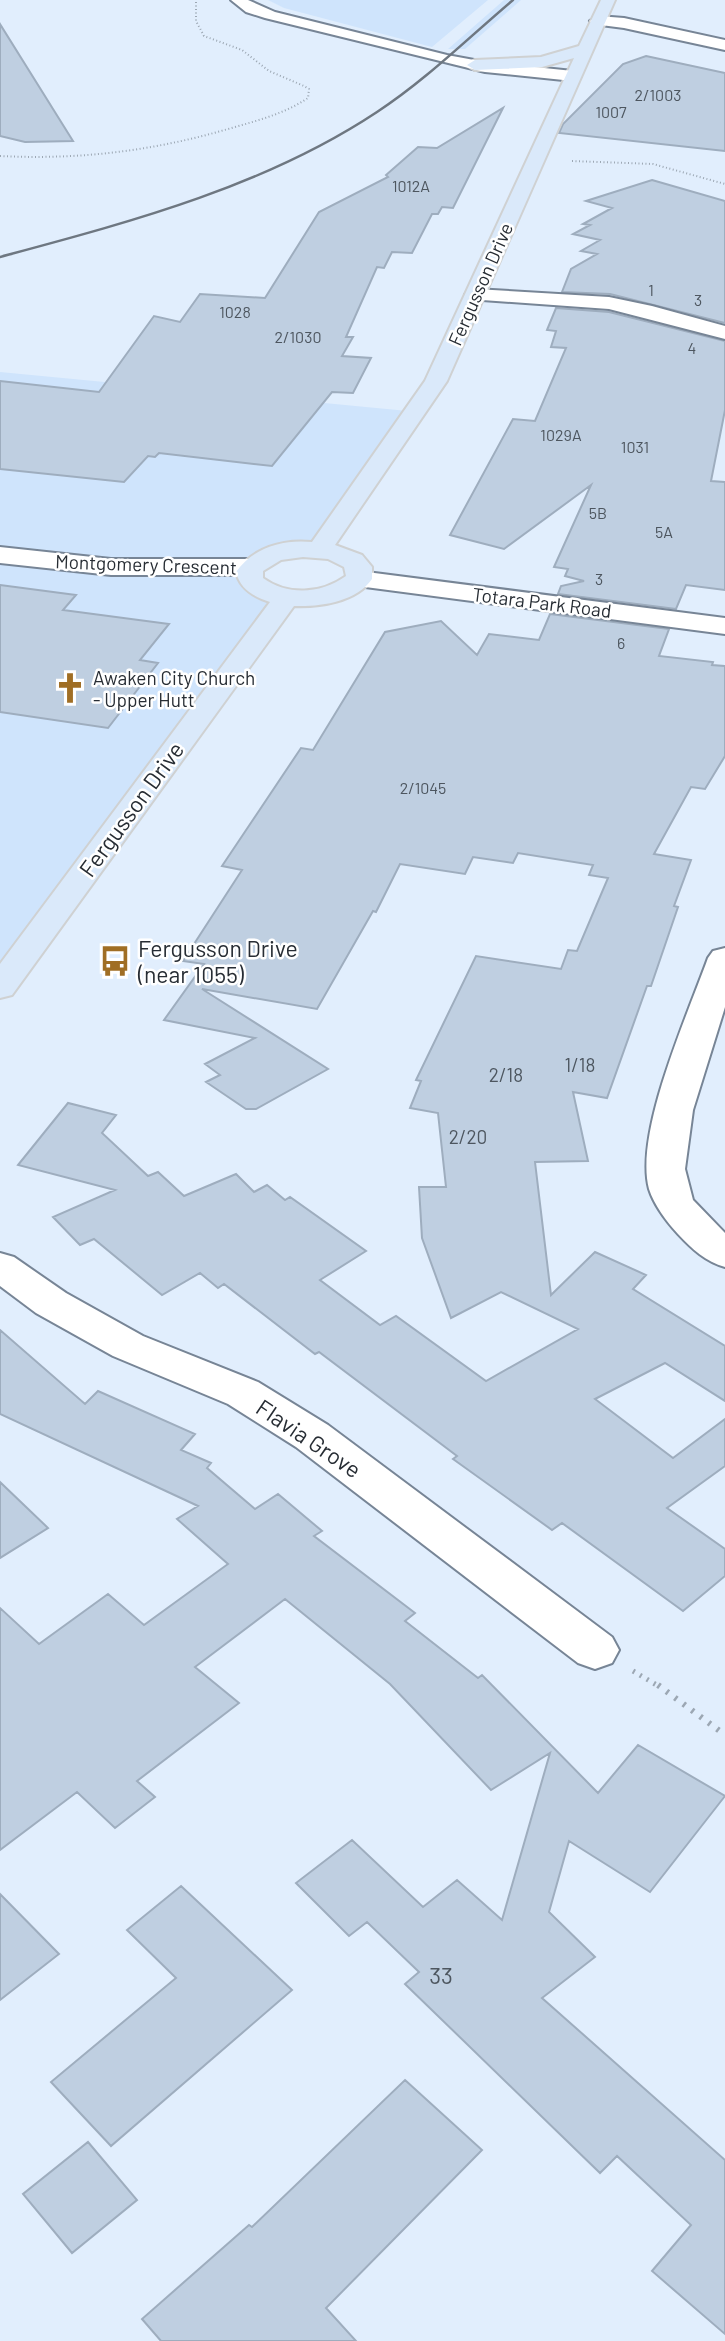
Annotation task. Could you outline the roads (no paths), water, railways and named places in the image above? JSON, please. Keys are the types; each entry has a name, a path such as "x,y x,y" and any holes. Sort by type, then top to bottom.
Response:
{"main road":[{"name":"Fergusson Drive","path":"319,550 430,392 608,0"},
{"path":"480,66 542,62 584,50"},
{"path":"505,75 559,108"},
{"path":"319,550 353,561 359,567 359,579 339,592 305,598 287,597 256,586 249,576 251,568 267,556 283,551 319,550"},
{"name":"Fergusson Drive","path":"0,988 287,597"}],"street":[{"path":"238,0 251,9 270,15 445,57 505,75 571,78"},
{"path":"598,21 624,23 725,45"},
{"path":"480,66 571,78"},
{"path":"475,295 609,303 645,310 725,333"},
{"name":"Montgomery Crescent","path":"0,555 111,567 251,568"},
{"name":"Totara Park Road","path":"359,579 725,626"},
{"path":"725,958 674,1113 666,1148 668,1188 687,1219 725,1254"},
{"name":"Flavia Grove","path":"0,1266 51,1303 128,1346 243,1394 312,1436 595,1650"}],"railway":[{"path":"0,257 147,216 242,182 289,161 334,138 395,100 513,0"}],"place":[{"name":"Awaken City Church - Upper Hutt","path":"70,688"},
{"name":"Fergusson Drive (near 1055)","path":"115,961"}]}
